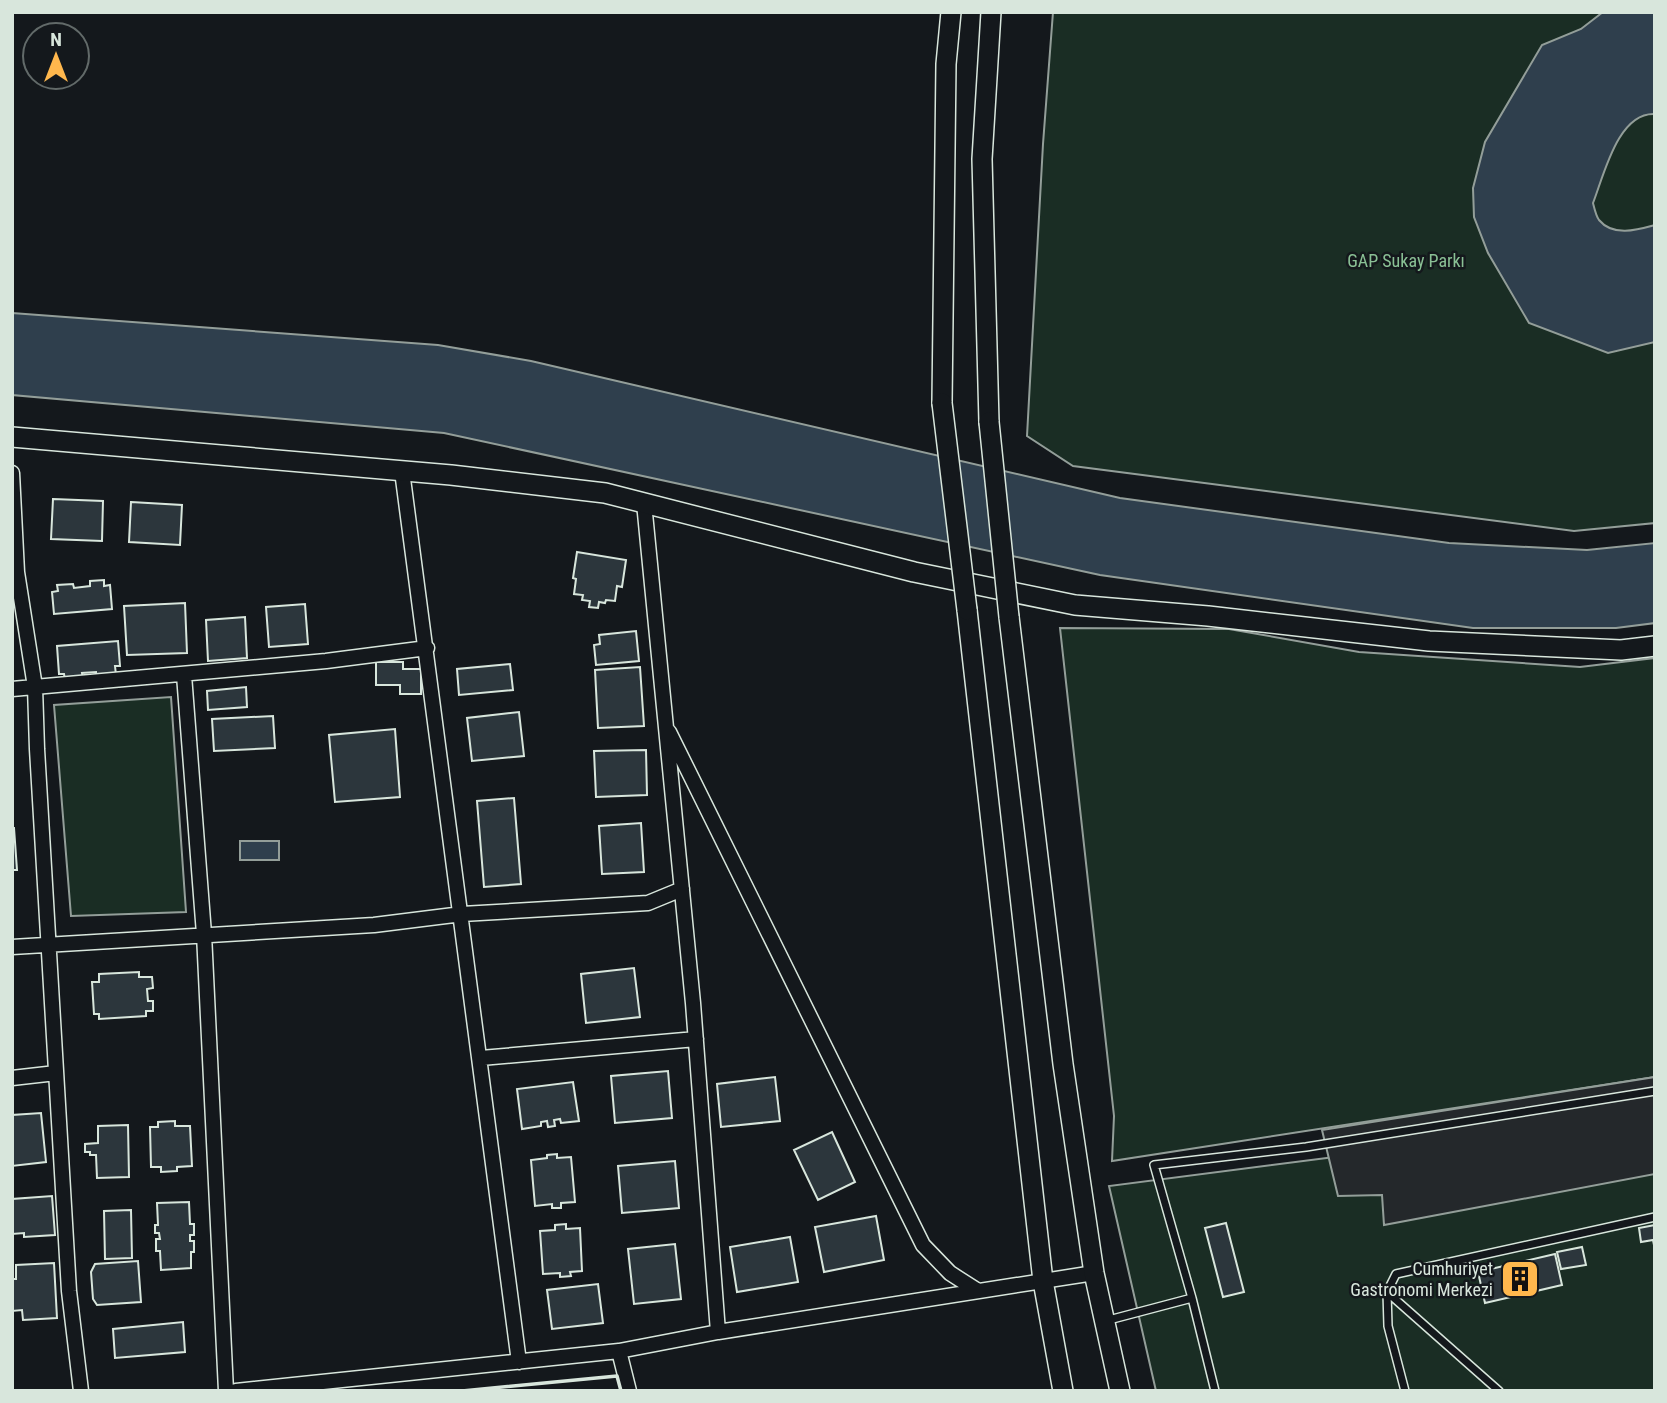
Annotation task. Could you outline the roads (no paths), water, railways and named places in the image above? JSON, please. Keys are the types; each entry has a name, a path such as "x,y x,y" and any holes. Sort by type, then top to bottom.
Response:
{"main road":[{"path":"951,12 946,64 942,403 1043,1281 1063,1391"},
{"path":"991,12 982,159 989,422 1009,617 1063,1064 1094,1273 1120,1391"},
{"path":"12,438 402,471 605,494 914,572 1074,605 1208,616 1429,640 1621,650 1655,646"}],"street":[{"path":"402,471 519,1362"},
{"path":"12,472 17,572 35,687 69,1291 80,1391"},
{"path":"644,503 696,1039 718,1332"},
{"path":"12,689 326,661 427,648"},
{"path":"184,675 204,934 226,1391"},
{"path":"665,725 923,1245 950,1273 978,1291"},
{"path":"12,947 374,925 462,914 648,903 682,889"},
{"path":"481,1058 696,1039"},
{"path":"12,1078 56,1073"},
{"path":"236,1391 278,1389 618,1351 718,1332 1094,1273"},
{"path":"618,1351 629,1391"}],"lane":[{"path":"1215,1391 1154,1165 1307,1147 1655,1091"},
{"path":"1405,1391 1388,1326 1387,1292 1396,1274 1655,1217"},
{"path":"1387,1292 1499,1391"},
{"path":"1104,1321 1192,1298"}],"water":[{"path":"1603,12 1655,12 1655,114 1642,116 1631,123 1622,134 1614,147 1593,203 1599,220 1611,229 1625,231 1655,225 1655,342 1608,353 1529,323 1488,253 1474,217 1473,188 1485,142 1542,45 1581,29"},
{"path":"12,313 438,345 531,361 1120,498 1449,543 1587,550 1655,543 1655,623 1616,628 1473,628 1100,575 444,433 12,395"},
{"path":"240,841 279,841 279,860 240,860"}],"place":[{"name":"Cumhuriyet Gastronomi Merkezi","path":"1520,1279"}],"park label":[{"name":"GAP Sukay Parkı","path":"1406,261"}]}
